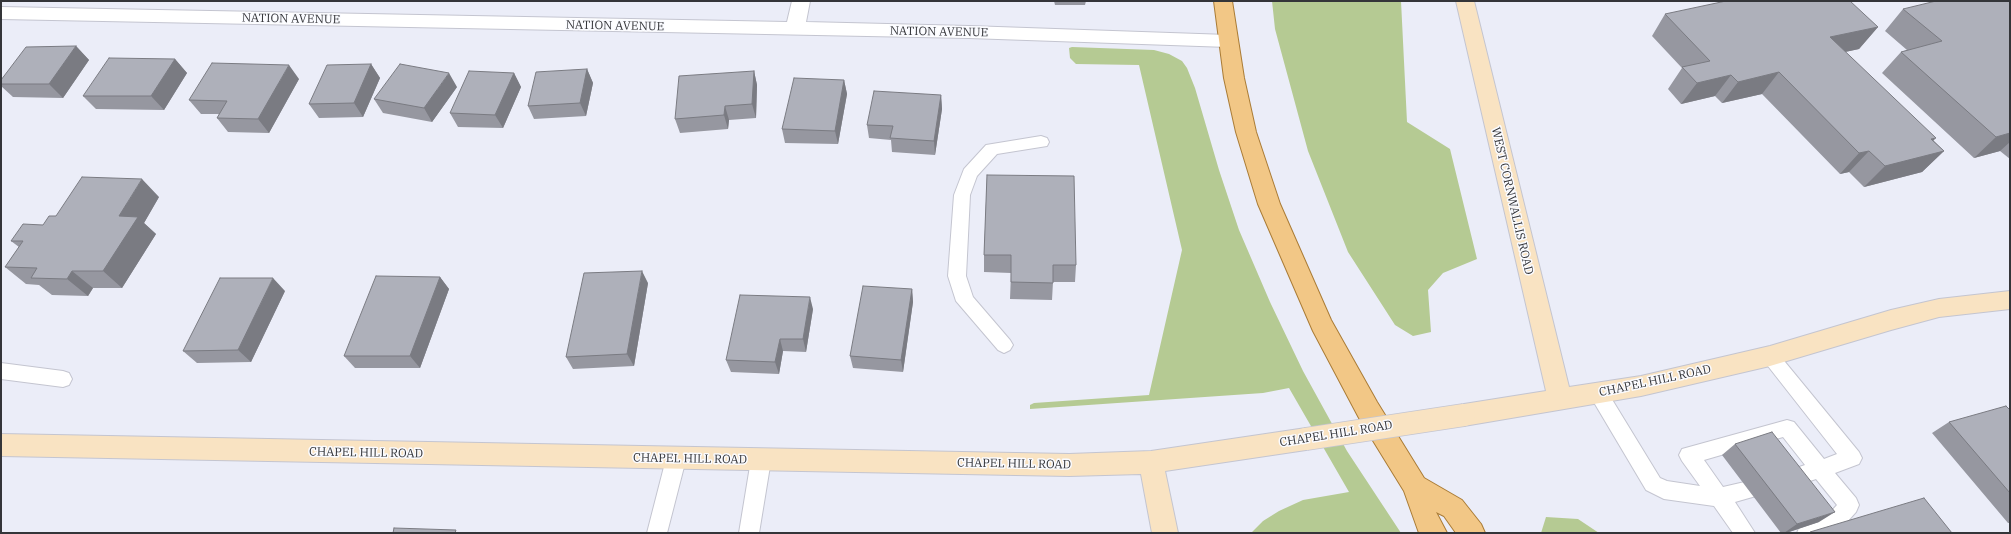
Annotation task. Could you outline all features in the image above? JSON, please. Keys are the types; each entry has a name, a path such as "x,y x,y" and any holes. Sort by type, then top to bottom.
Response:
{"main road":[{"path":"1223,1 1234,78 1246,132 1269,204 1321,324 1368,410 1415,486 1426,523 1434,533"},
{"path":"1415,486 1453,508 1472,533"}],"street":[{"path":"794,29 801,1"},
{"name":"WEST CORNWALLIS ROAD","path":"1465,1 1560,400"},
{"name":"NATION AVENUE","path":"1,13 969,32 1228,41"},
{"name":"CHAPEL HILL ROAD","path":"1,445 676,459 1069,465 1151,462 1464,415 1641,386 1770,356 1891,320 1939,308 2010,300"},
{"path":"1151,462 1166,533"}],"lane":[{"path":"1004,345 965,301 957,276 962,195 970,173 992,149 1041,142"},
{"path":"1770,356 1852,458 1786,480"},
{"path":"1,371 63,379"},
{"path":"1598,394 1653,484 1664,490 1718,497 1749,490"},
{"path":"1744,533 1689,455 1787,428 1849,505 1831,525 1807,533"},
{"path":"657,533 676,459"},
{"path":"750,533 761,460"}],"green space":[{"path":"1272,1 1401,1 1407,122 1450,149 1477,259 1443,273 1428,290 1431,332 1413,336 1395,325 1348,252 1308,151 1275,29"},
{"path":"1069,48 1154,50 1169,54 1182,61 1187,68 1195,88 1219,170 1239,230 1270,302 1303,371 1347,451 1401,533 1251,533 1263,521 1279,511 1303,500 1349,492 1289,388 1263,393 1030,409 1030,405 1034,403 1149,395 1182,250 1139,65 1076,64 1070,58"},
{"path":"1546,517 1578,519 1599,533 1541,533"}],"building":[{"path":"1726,1 1850,1 1878,27 1830,37 1936,138 1931,139 1944,151 1885,166 1869,151 1859,153 1779,72 1738,82 1731,75 1697,83 1682,67 1710,61 1665,14"},
{"path":"1936,1 2010,1 2010,133 1996,137 1901,52 1942,41 1903,9"},
{"path":"76,46 49,84 1,84 1,80 26,47"},
{"path":"109,58 175,59 151,96 83,96"},
{"path":"212,63 289,65 258,119 217,118 227,101 189,100"},
{"path":"371,64 354,103 309,104 327,65"},
{"path":"400,64 449,73 424,108 374,99"},
{"path":"587,69 580,103 528,106 536,72"},
{"path":"469,71 514,73 495,115 450,113"},
{"path":"754,71 752,104 725,106 724,115 675,119 679,76"},
{"path":"794,78 844,80 835,131 782,129"},
{"path":"874,91 941,95 934,141 890,138 893,126 867,125"},
{"path":"987,175 1074,176 1076,265 1053,265 1053,283 1011,282 1011,255 984,255"},
{"path":"82,177 142,179 119,216 138,217 103,271 72,271 67,279 31,278 37,268 5,267 23,241 11,241 23,224 43,225 49,216 56,216"},
{"path":"642,271 627,354 566,357 584,273"},
{"path":"376,276 440,277 410,356 344,356"},
{"path":"220,278 273,278 238,350 183,351"},
{"path":"863,286 912,289 901,360 850,356"},
{"path":"740,295 810,297 803,339 780,339 775,362 726,360"},
{"path":"2006,406 2010,410 2010,493 1949,422"},
{"path":"1772,432 1835,512 1797,524 1735,444"},
{"path":"1924,498 1952,533 1810,533 1810,532"},
{"path":"394,528 456,530 455,533 393,533"}]}
